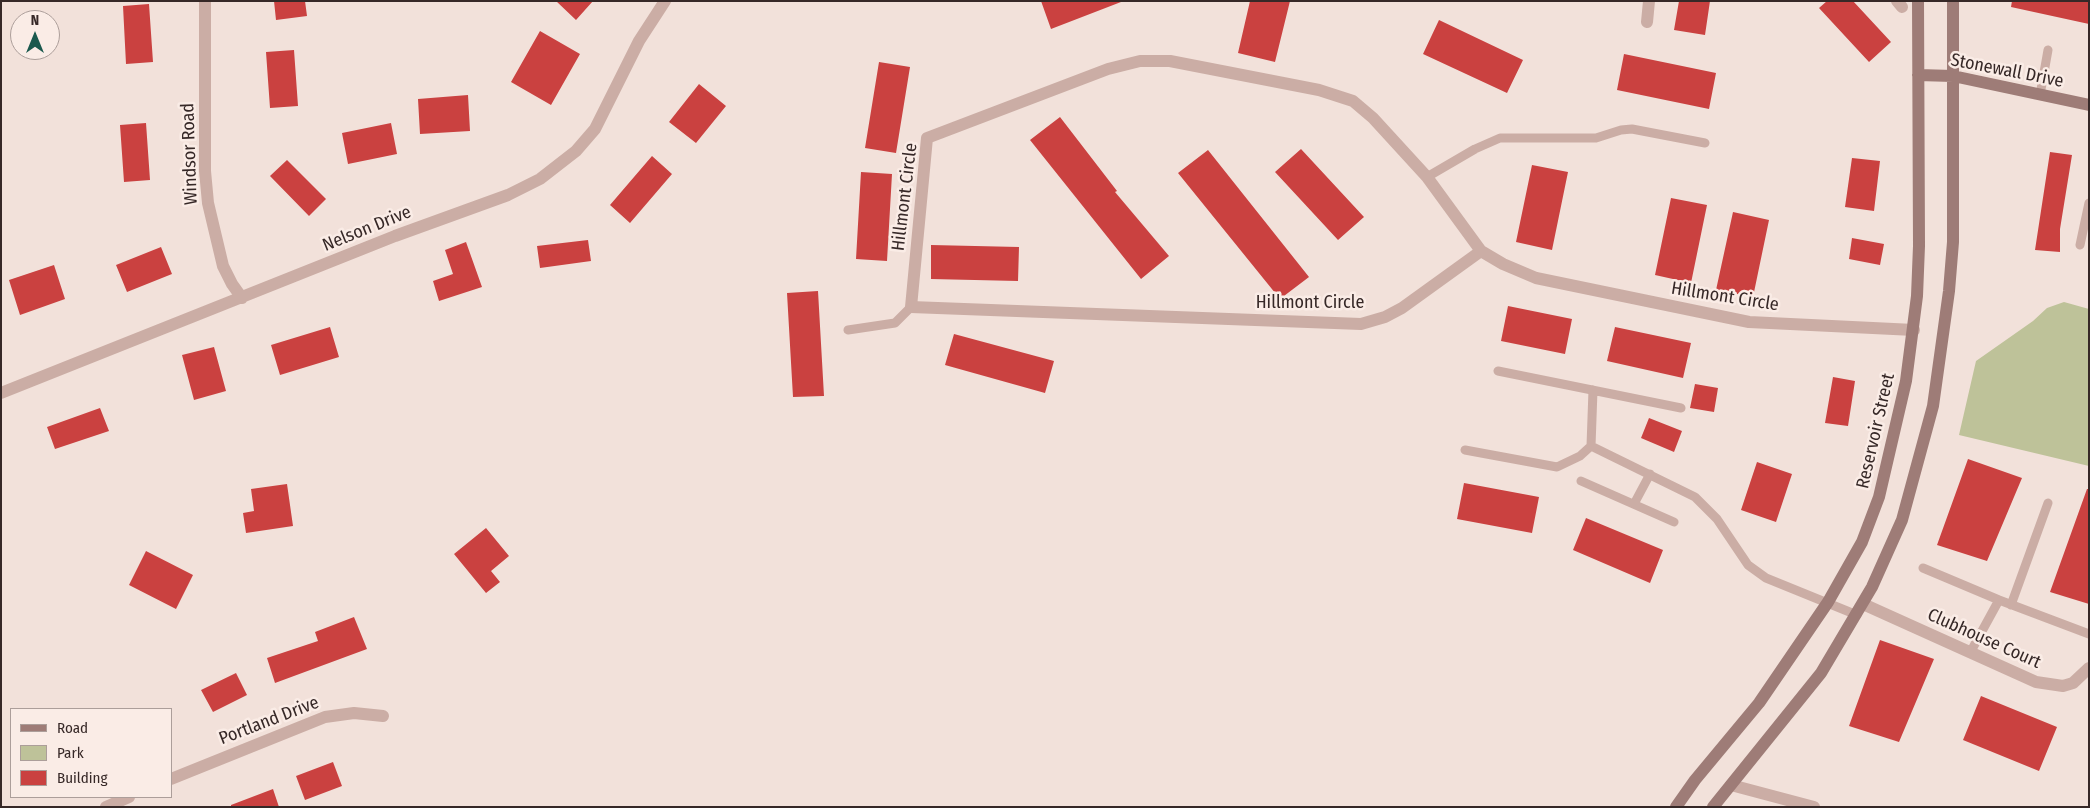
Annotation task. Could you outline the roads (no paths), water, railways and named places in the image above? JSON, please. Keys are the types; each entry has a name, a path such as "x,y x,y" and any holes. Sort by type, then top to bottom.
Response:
{"main road":[{"name":"Reservoir Street","path":"1676,807 1695,780 1759,703 1828,602 1862,542 1879,496 1906,381 1914,330 1919,246 1918,1"},
{"path":"1713,807 1821,673 1860,610 1902,520 1933,406 1949,291 1953,242 1953,1"},
{"name":"Stonewall Drive","path":"1918,75 1954,76 2089,105"}],"street":[{"name":"Windsor Road","path":"204,1 205,171 208,203 223,266 242,298"},
{"name":"Nelson Drive","path":"1,394 412,230 508,195 550,173 576,151 595,129 639,41 666,1"},
{"path":"1647,22 1649,1"},
{"name":"Hillmont Circle","path":"1481,251 1402,308 1385,318 1361,324 911,307 927,138 1108,69 1140,61 1170,61 1319,90 1353,101 1373,118 1427,177 1481,251 1502,264 1536,278 1749,322 1914,330"},
{"name":"Clubhouse Court","path":"1860,610 1970,653 2036,682 2052,685 2073,683 2089,668"},
{"name":"Portland Drive","path":"172,779 325,718 354,713 383,716"},
{"path":"1731,785 1814,807"},
{"path":"106,807 127,798"}],"lane":[{"path":"2040,95 2048,50"},
{"path":"1427,177 1475,149 1500,138 1596,138 1621,130 1632,129 1705,143"},
{"path":"2080,245 2089,203"},
{"path":"848,330 895,324 911,307"},
{"path":"1498,371 1681,408"},
{"path":"1465,450 1557,467 1580,456 1591,446 1593,390"},
{"path":"1591,446 1687,491 1703,503 1717,519 1739,554 1752,568 1766,578 1828,602 1860,610"},
{"path":"1634,504 1650,474"},
{"path":"1580,481 1674,522"},
{"path":"2011,605 2048,503"},
{"path":"1923,568 2011,605 2089,634"},
{"path":"1970,653 1999,600"}]}
